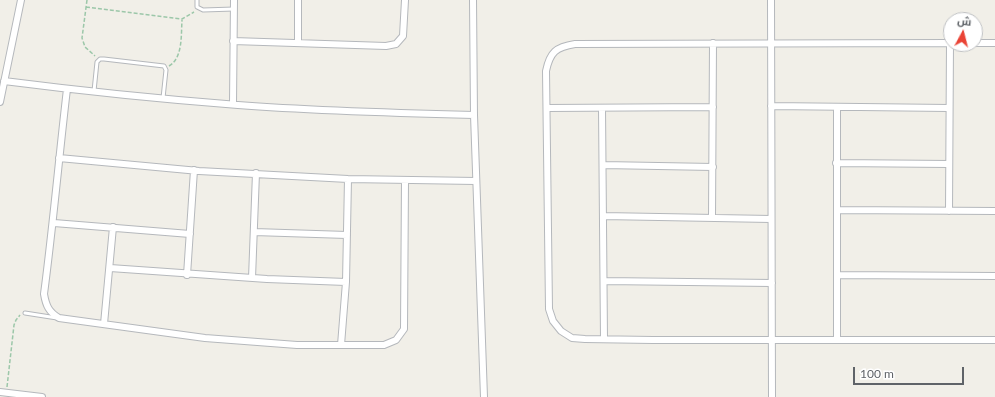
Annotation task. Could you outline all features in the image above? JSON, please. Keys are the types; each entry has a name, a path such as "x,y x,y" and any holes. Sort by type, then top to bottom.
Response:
{"street":[{"path":"0,102 21,0"},
{"path":"233,104 234,0"},
{"path":"298,0 298,43"},
{"path":"233,41 386,46 396,44 403,36 404,0"},
{"path":"473,0 474,115 484,397"},
{"path":"771,0 772,397"},
{"path":"712,218 713,43"},
{"path":"943,43 575,44 563,46 554,51 548,61 546,71 550,309 553,321 561,331 572,338 995,340"},
{"path":"983,43 995,43"},
{"path":"949,211 950,52"},
{"path":"4,81 94,92 233,104 356,111 474,115"},
{"path":"67,89 59,158 54,223 44,294 46,305 51,313 59,318 205,338 297,345 384,345 396,340 404,329 405,180"},
{"path":"771,106 949,108"},
{"path":"547,108 713,107"},
{"path":"837,107 837,340"},
{"path":"602,108 604,339"},
{"path":"59,158 194,170 348,178 476,181"},
{"path":"836,163 949,164"},
{"path":"603,165 713,167"},
{"path":"187,275 194,170"},
{"path":"252,278 256,173"},
{"path":"341,345 346,282 348,178"},
{"path":"837,210 995,211"},
{"path":"603,216 771,220"},
{"path":"54,223 190,234"},
{"path":"104,324 113,227"},
{"path":"254,232 347,235"},
{"path":"110,268 187,275 346,282"},
{"path":"837,275 995,276"},
{"path":"604,281 772,283"},
{"path":"3,393 42,397"}],"lane":[{"path":"197,0 197,7 203,10 234,9"},
{"path":"94,92 97,62 100,59 162,65 166,68 163,98"},
{"path":"25,313 59,318"}],"path":[{"path":"87,0 82,38 85,47 100,59"},
{"path":"86,8 182,19 188,16 197,7"},
{"path":"166,68 176,61 179,55 182,19"},
{"path":"3,393 14,325 20,315 25,313"}]}
